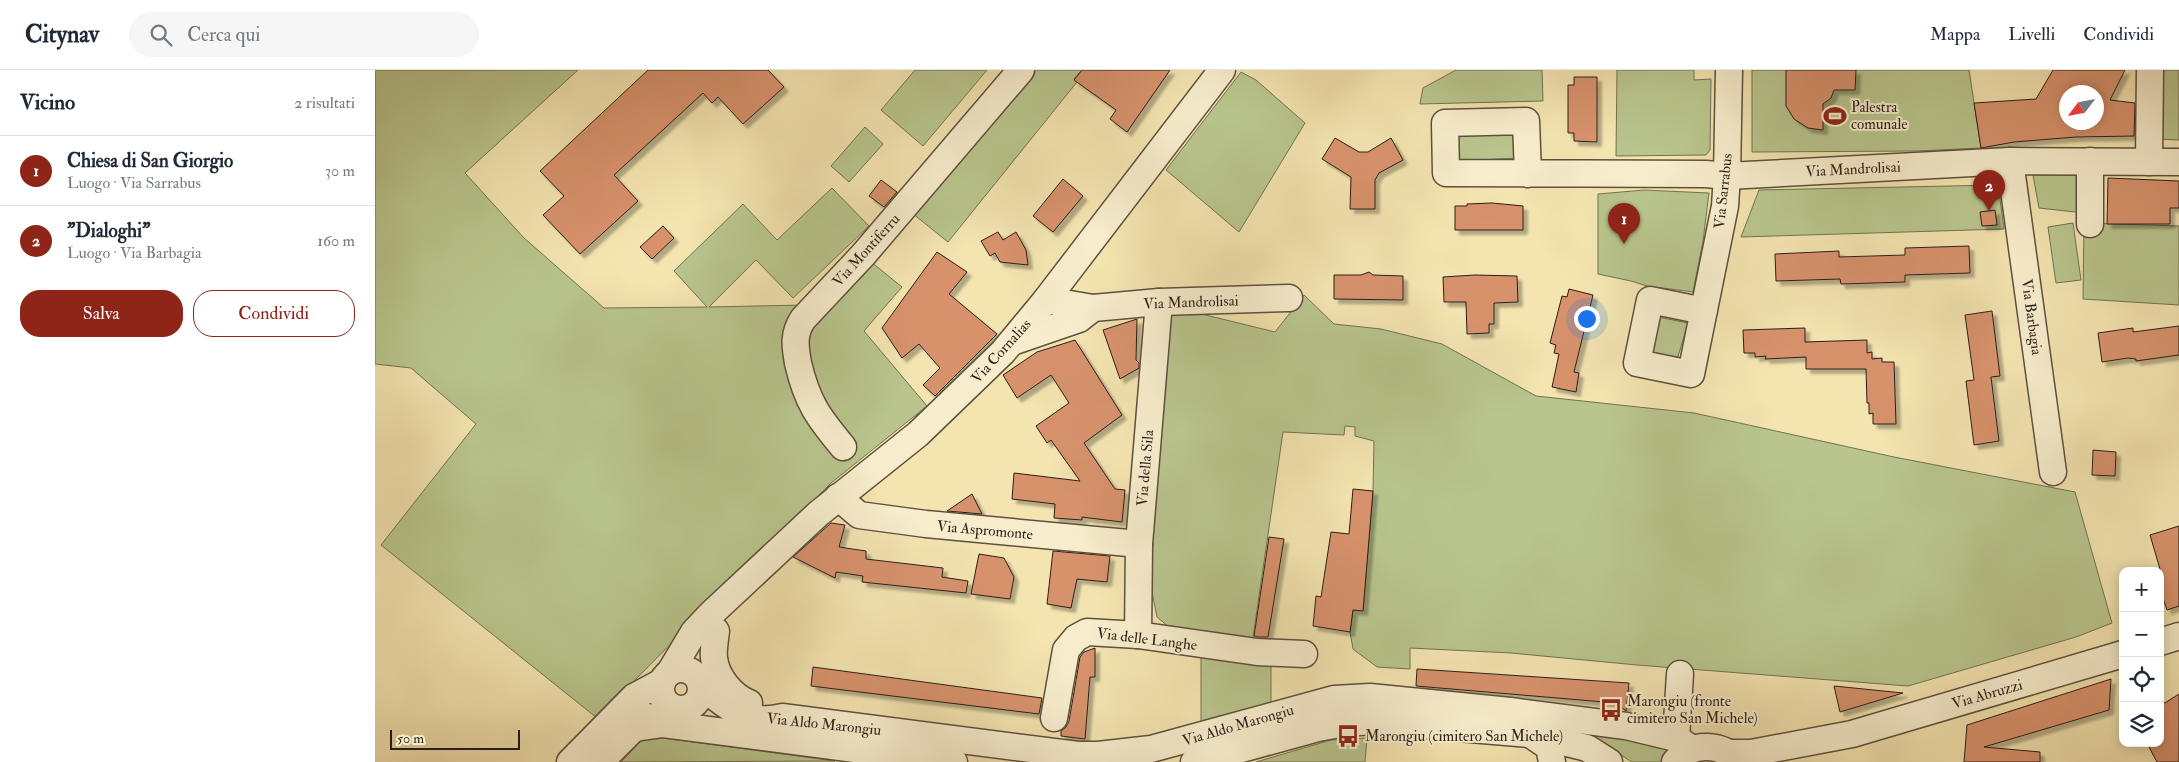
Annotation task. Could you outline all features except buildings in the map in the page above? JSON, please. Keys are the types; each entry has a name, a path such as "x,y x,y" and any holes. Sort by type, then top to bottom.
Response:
{"street":[{"name":"Via Montiferru","path":"843,447 809,402 795,348 797,329 803,319 896,216 1021,70"},
{"name":"Via Cornalias","path":"666,677 736,592 838,498 918,434 985,371 1046,300 1222,70"},
{"name":"Via Sarrabus","path":"1703,311 1725,206 1729,70"},
{"path":"2149,162 2150,70"},
{"name":"Via Mandrolisai","path":"1528,174 1727,176 2010,161 2179,162"},
{"name":"Via Barbagia","path":"2010,161 2053,472"},
{"path":"2090,162 2090,224"},
{"name":"Via Mandrolisai","path":"1046,300 1093,308 1159,302 1289,298"},
{"name":"Via della Sila","path":"1137,635 1139,544 1159,302"},
{"name":"Via Mandrolisai","path":"1011,342 1079,319 1093,308"},
{"name":"Via Aspromonte","path":"838,498 859,516 1139,544"},
{"name":"Via Cornalias","path":"700,682 705,652 705,631"},
{"path":"570,762 634,697 705,631 725,683 738,699 782,717"},
{"name":"Via delle Langhe","path":"1054,718 1066,650 1076,638 1087,632 1137,635 1239,650 1304,654"},
{"path":"2164,641 2179,636"},
{"name":"Via Abruzzi","path":"1736,758 1751,753 1852,734 2119,655"},
{"path":"600,762 644,719 682,715 687,708 697,702 701,691 700,682 689,670 683,668 634,697"},
{"path":"1680,674 1681,750"},
{"path":"666,677 661,688 664,701 682,715"},
{"name":"Via Aldo Marongiu","path":"700,682 726,707 739,714 771,720 782,717 1078,755 1098,755 1151,749 1334,699 1370,697 1510,711 1617,725 1681,750 1705,746 1719,748 1736,758"},
{"name":"Via Aldo Marongiu","path":"682,715 953,762"},
{"name":"Via Aldo Marongiu","path":"1194,762 1345,723 1374,721 1530,734 1587,748 1609,762"},
{"path":"1530,734 1549,748 1553,762"},
{"name":"Via Abruzzi","path":"1797,762 1852,734"}],"green space":[{"path":"375,70 578,70 465,173 524,238 604,308 707,307 674,271 743,204 777,240 832,188 869,226 793,298 756,260 709,307 804,305 865,257 902,287 864,331 927,406 831,483 597,718 381,545 476,424 411,368 375,364"},
{"path":"915,70 987,70 923,146 881,110"},
{"path":"1030,70 1082,70 1074,79 1077,82 948,242 912,213"},
{"path":"1456,70 1542,70 1543,101 1420,104 1423,88"},
{"path":"1617,70 1694,70 1694,80 1711,79 1710,150 1706,155 1616,156"},
{"name":"Palestra comunale","path":"1752,70 1969,70 1981,148 1917,151 1752,152"},
{"path":"2155,70 2179,70 2179,140 2157,139"},
{"path":"1241,72 1256,80 1305,123 1239,232 1166,170"},
{"path":"865,127 883,144 849,182 831,166"},
{"path":"1517,130 1518,158 1458,161 1456,131"},
{"path":"2082,173 2084,213 2039,208 2033,175"},
{"path":"1998,185 2004,229 1741,237 1759,190"},
{"path":"1644,190 1709,193 1703,241 1693,292 1647,286 1598,274 1598,194"},
{"path":"2073,223 2081,280 2056,283 2048,227"},
{"path":"2084,223 2179,226 2179,305 2083,299"},
{"path":"1304,295 1334,324 1381,329 1442,344 1536,396 1694,413 1894,457 2075,492 2112,623 2076,637 1908,686 1637,665 1511,653 1410,648 1410,669 1377,667 1353,649 1350,632 1353,610 1363,610 1373,491 1374,441 1355,436 1355,427 1345,426 1344,435 1283,432 1252,644 1271,666 1271,703 1201,721 1201,654 1157,617 1149,577 1167,318 1177,308 1275,332"},
{"path":"1658,317 1688,323 1677,360 1650,354"},
{"path":"1514,717 1596,730 1677,749 1663,762 1632,762 1607,746"},
{"path":"649,736 835,761 621,762 643,739"},
{"path":"1367,738 1365,762 1256,762 1331,740"}],"place":[{"name":"Palestra comunale","path":"1835,116"},
{"name":"\"Dialoghi\"","path":"1989,211"},
{"name":"Chiesa di San Giorgio","path":"1624,244"},
{"name":"Marongiu (fronte cimitero San Michele)","path":"1611,710"},
{"name":"Marongiu (cimitero San Michele)","path":"1348,736"}]}
